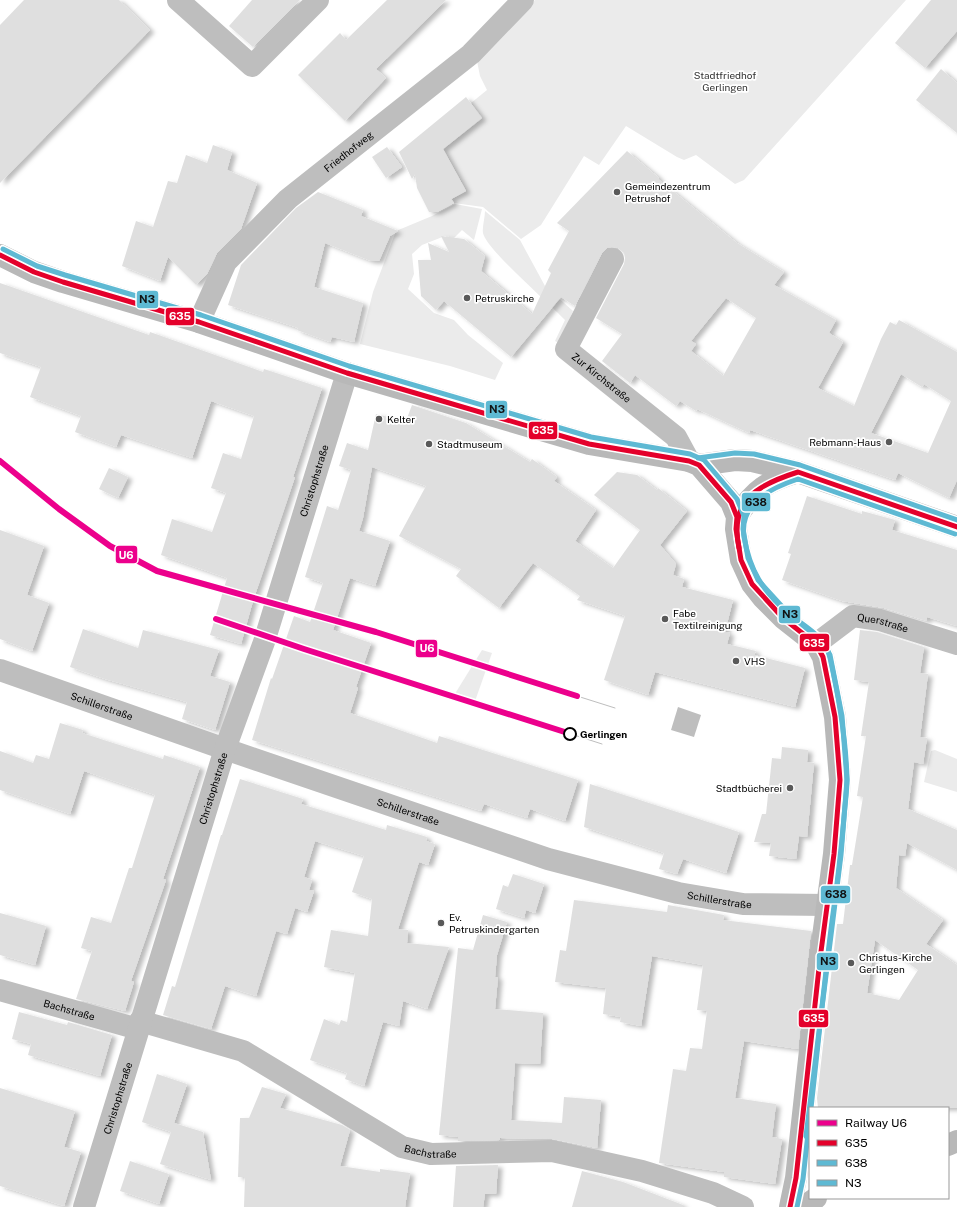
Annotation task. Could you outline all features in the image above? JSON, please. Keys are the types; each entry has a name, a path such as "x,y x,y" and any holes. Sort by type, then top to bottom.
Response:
{"main road":[{"path":"0,255 34,272 63,282 199,322 347,372 588,444 694,464 735,460 752,461 798,472 957,527"},
{"path":"694,464 721,489 731,502 737,517"},
{"path":"790,1207 805,1146 827,905 834,854 840,780 835,717 826,690 823,657 816,644 783,618 763,598 752,584 741,560 736,528 737,517 754,493 774,480 798,472"},
{"path":"803,1207 815,1199"}],"street":[{"path":"178,0 252,66 318,0"},
{"name":"Friedhofweg","path":"199,322 226,262 288,199 471,54 524,0"},
{"name":"Zur Kirchstraße","path":"613,259 566,349 676,437 694,464"},
{"name":"Christophstraße","path":"84,1207 225,749 264,642 347,372"},
{"name":"Querstraße","path":"816,644 853,616 880,620 957,644"},
{"name":"Schillerstraße","path":"0,670 225,749 548,859 678,893 743,904 827,905"},
{"name":"Bachstraße","path":"0,990 243,1051 402,1147 431,1154 552,1151 642,1170 713,1193 743,1207"}],"green space":[{"name":"Stadtfriedhof Gerlingen","path":"535,0 906,0 744,180 735,184 696,155 684,160 626,126 599,165 584,156 541,225 521,239 483,207 454,203 452,199 466,191 443,149 481,118 471,103 487,90 480,76 477,61"},
{"path":"455,204 482,209 474,240 462,230 451,241 445,236 422,245 412,254 414,274 408,289 434,313 454,320 468,335 503,363 495,380 450,366 360,344 373,292 396,231 432,216"},
{"path":"485,211 520,240 545,286 573,311 559,343 555,341 565,320 506,263 487,241 483,233"},
{"path":"482,650 492,653 474,704 453,697"},
{"path":"935,750 957,759 957,792 924,782 931,751"}],"shaded area":[{"path":"678,707 701,715 694,737 671,730"}],"building":[{"path":"24,0 119,0 150,30 0,183 0,25"},
{"path":"252,0 300,0 253,47 229,26"},
{"path":"387,0 446,0 376,69 386,78 345,121 298,75 340,33 346,40"},
{"path":"931,0 957,0 957,31 925,68 895,43"},
{"path":"941,69 957,83 957,133 916,100"},
{"path":"466,97 482,118 443,149 466,191 451,199 454,203 437,212 429,212 417,188 415,174 412,179 399,152"},
{"path":"213,145 232,152 227,170 257,183 241,229 217,253 207,274 196,285 168,257 160,281 122,266 136,221 153,227 168,181 177,183 186,155 207,163"},
{"path":"387,147 402,167 386,178 372,157"},
{"path":"627,151 659,178 658,179 737,243 784,272 774,285 836,320 829,333 843,342 818,388 854,406 881,339 890,322 896,325 899,320 957,352 957,480 949,498 898,473 895,480 750,430 749,433 697,409 696,411 680,401 676,406 635,375 630,383 602,361 622,334 596,318 624,264 624,253 618,248 607,248 602,253 575,306 561,297 511,357 444,301 436,310 421,296 418,260 431,260 428,243 449,252 441,236 464,239 485,256 481,271 532,314 551,273 548,270 569,231 557,223","holes":["726,298 756,318 723,376 691,351 696,344 691,341","901,374 922,387 924,384 951,401 928,453 871,433"]},
{"path":"318,192 363,210 361,216 398,231 390,236 379,261 371,261 325,243 314,287 363,303 354,342 332,337 330,342 297,330 298,328 228,305 241,265 296,208"},
{"path":"0,283 149,335 150,332 263,372 264,369 322,388 293,477 295,477 253,601 241,644 210,635 227,578 161,555 172,519 212,532 226,493 211,488 223,453 241,459 254,416 211,401 192,458 121,435 116,447 75,432 81,416 30,397 41,367 0,353"},
{"path":"412,405 466,423 530,462 532,459 557,477 554,481 596,510 575,541 613,568 640,530 594,495 617,472 637,475 657,490 658,488 687,511 660,545 676,564 673,575 684,579 682,587 733,600 725,632 730,633 727,644 756,651 754,655 805,668 795,707 655,672 648,695 604,680 625,616 577,600 580,596 533,563 499,608 456,576 461,569 399,536 426,486 372,467 363,518 359,531 390,541 375,586 350,578 333,630 371,643 356,687 358,688 350,713 437,743 439,736 578,780 565,821 530,809 527,818 484,804 481,811 252,740 271,678 272,679 294,616 310,622 323,583 305,577 327,506 338,510 351,470 339,466 347,443 368,450 376,414 406,421"},
{"path":"109,468 128,477 118,498 99,489"},
{"path":"807,496 862,514 862,511 895,520 892,530 957,550 957,626 927,617 927,621 884,608 842,601 782,580 791,554 788,553"},
{"path":"0,530 44,546 27,595 49,603 32,651 0,639"},
{"path":"83,629 138,648 143,630 219,650 210,676 230,682 215,730 182,719 187,702 105,679 70,667"},
{"path":"860,630 877,632 924,647 920,673 928,674 920,737 927,738 923,764 914,762 908,809 957,830 957,870 907,843 905,856 899,855 896,888 943,920 926,944 957,965 957,1108 818,1107 817,1098 837,924 843,924 850,865 852,865 863,797 857,796 866,736 861,736 869,682 854,680","holes":["875,940 918,970 899,1000 867,993"]},
{"path":"60,723 83,730 82,733 163,759 164,755 200,767 163,879 166,880 131,981 134,982 125,1011 76,999 92,951 81,948 91,917 111,923 129,868 132,868 155,795 84,771 70,814 0,790 0,751 33,763 36,755 49,759"},
{"name":"Stadtbücherei","path":"782,747 808,750 807,762 814,763 807,837 799,836 796,859 769,856 771,843 754,842 762,814 766,814 772,758 781,759"},
{"path":"240,779 303,799 301,804 386,830 387,825 427,837 426,841 435,844 428,865 419,862 398,929 408,930 407,943 449,947 427,1009 403,1001 399,1026 383,1022 364,1086 345,1079 347,1073 310,1060 324,1019 339,1025 341,1020 347,1022 355,973 324,967 331,930 368,936 372,899 352,892 364,856 315,841 304,877 312,880 309,890 314,891 307,912 295,908 287,934 276,931 256,996 225,986 211,1029 163,1015 172,986 175,987 221,835"},
{"path":"590,784 739,832 726,873 683,859 677,874 659,869 664,853 584,827"},
{"path":"513,874 544,884 535,913 526,910 524,918 496,909 503,885 508,887"},
{"path":"574,900 667,912 668,905 724,915 723,920 811,931 798,1049 744,1041 735,1098 776,1104 772,1137 782,1139 775,1184 724,1177 724,1172 659,1163 673,1069 686,1071 690,1048 702,1049 707,1011 697,1010 703,965 652,956 641,1026 620,1022 621,1017 603,1014 606,988 555,982 560,950 566,951"},
{"path":"0,913 46,926 35,965 0,955"},
{"path":"483,915 507,922 497,955 495,977 498,977 495,1009 543,1013 540,1064 515,1063 511,1120 562,1123 564,1097 601,1100 597,1148 552,1139 500,1138 500,1140 458,1141 458,1137 439,1135 458,948 473,950"},
{"path":"19,1012 67,1025 68,1022 112,1035 100,1076 28,1055 31,1044 12,1039"},
{"path":"157,1074 187,1084 174,1123 203,1132 211,1180 160,1164 171,1132 142,1122"},
{"path":"262,1087 286,1094 280,1108 342,1125 350,1130 340,1166 380,1172 380,1169 410,1173 405,1207 244,1207 245,1177 238,1177 240,1118 249,1118"},
{"path":"0,1088 75,1111 64,1147 81,1152 64,1206 0,1186"},
{"path":"130,1161 169,1174 159,1204 120,1191"},
{"path":"498,1165 496,1194 485,1194 483,1207 453,1207 456,1166"},
{"path":"582,1171 623,1182 683,1205 683,1207 572,1207"}],"tram line":[{"path":"577,696 615,708"},
{"path":"571,734 602,744"}],"rail line":[{"name":"U6","path":"0,461 59,509 110,546 157,571 376,632 577,696"},
{"name":"U6","path":"216,619 304,649 571,734"}],"transit line":[{"name":"N3","path":"3,249 37,266 201,315 349,366 591,437 690,454 704,460 737,499 744,516 743,529 748,558 758,580 788,613 822,641 830,655 842,716 847,780 841,855 810,1107"},
{"name":"635","path":"0,255 34,272 63,282 199,322 347,373 589,444 689,461 699,465 731,502 737,517 736,529 741,560 752,584 783,618 816,644 823,657 835,717 840,780 834,854 820,959 796,1178 790,1207"},
{"name":"N3","path":"698,458 735,453 754,454 800,465 957,520"},
{"name":"635","path":"739,548 737,531 738,518 742,506 749,497 759,489 783,477 798,472 957,527"},
{"name":"638","path":"811,1107 846,793 847,779 844,733 828,650 813,632 779,605 764,588 758,579 750,560 744,537 744,525 752,506 759,499 777,487 798,479 955,534"},
{"name":"N3","path":"809,1112 806,1136 809,1140"},
{"name":"638","path":"797,1207 803,1179 809,1124"}],"place":[{"name":"Gemeindezentrum Petrushof","path":"617,192"},
{"name":"Petruskirche","path":"467,298"},
{"name":"Kelter","path":"379,419"},
{"name":"Rebmann-Haus","path":"889,442"},
{"name":"Stadtmuseum","path":"429,444"},
{"name":"Fabe Textilreinigung","path":"665,619"},
{"name":"VHS","path":"736,661"},
{"name":"Gerlingen","path":"570,734"},
{"name":"Stadtbücherei","path":"790,788"},
{"name":"Ev. Petruskindergarten","path":"441,923"},
{"name":"Christus-Kirche Gerlingen","path":"851,963"}]}
